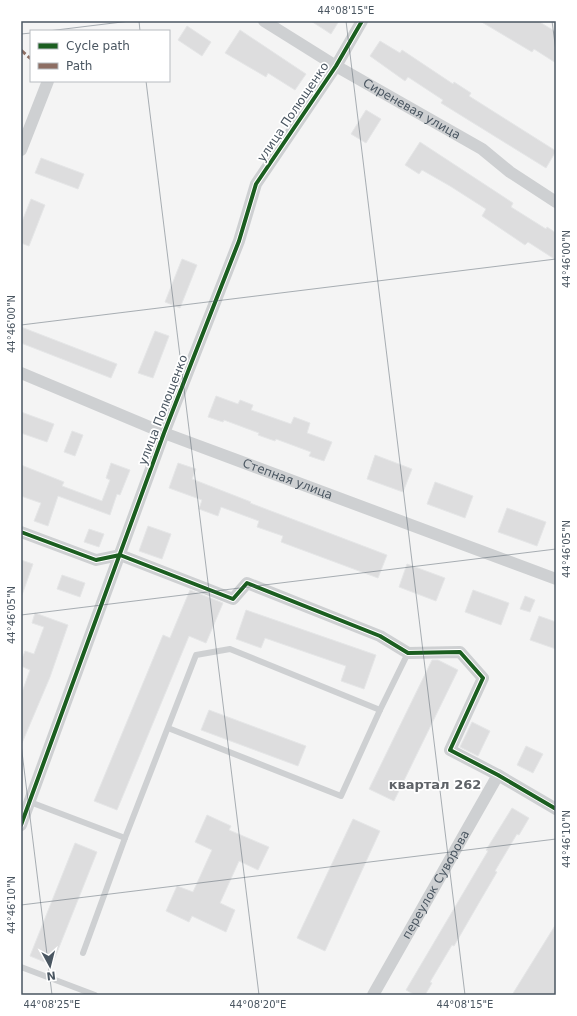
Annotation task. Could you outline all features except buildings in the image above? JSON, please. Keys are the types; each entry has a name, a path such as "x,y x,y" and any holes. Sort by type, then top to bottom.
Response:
{"street":[{"name":"Сиреневая улица","path":"264,21 336,66 482,150 510,172 556,202"},
{"name":"улица Полющенко","path":"21,825 164,433 239,241 256,184 336,66 362,21"},
{"path":"21,150 48,82"},
{"name":"Степная улица","path":"21,373 164,433 556,579"},
{"path":"21,532 96,560 120,555 233,599 247,583 380,636 408,653 460,652 483,678 450,750 498,775 556,809"},
{"name":"переулок Суворова","path":"373,995 498,775"}],"lane":[{"path":"84,953 125,838 196,655 230,649 380,710"},
{"path":"168,728 340,796 408,653"},
{"path":"30,802 125,838"},
{"path":"21,967 95,995"}],"marked path":[{"path":"21,50 30,58"}],"cycle path":[{"path":"21,825 164,433 239,241 256,184 336,66 362,21"},
{"path":"21,532 96,560 120,555 233,599 247,583 380,636 408,653 460,652 483,678 450,750 498,775 556,809"}],"district":[{"name":"квартал 262","path":"435,784"}]}
